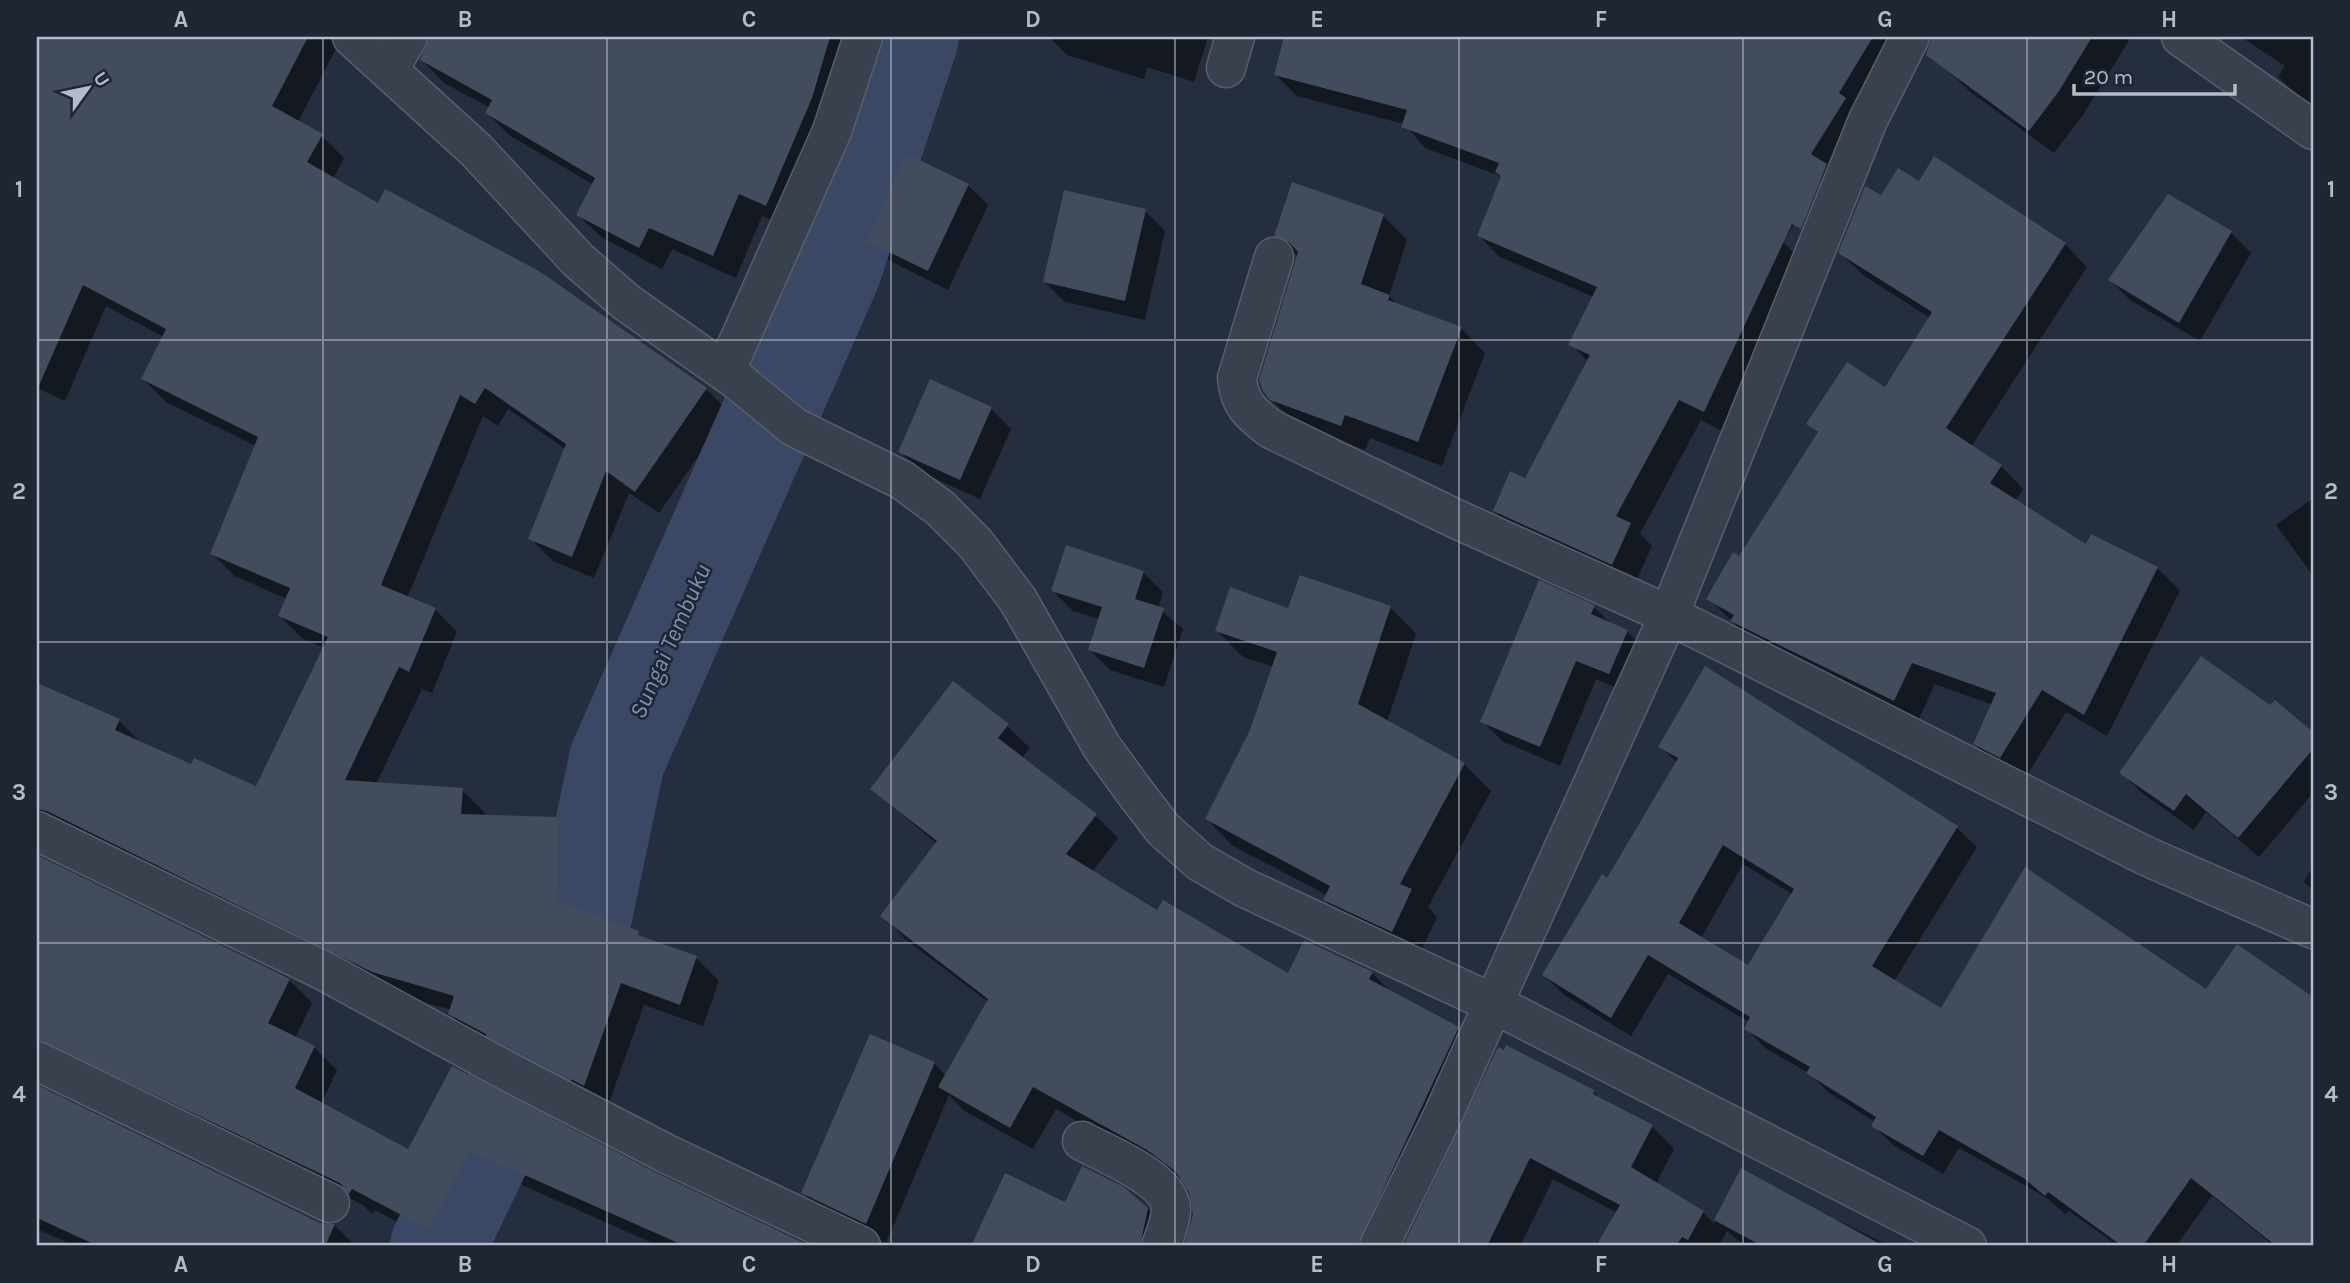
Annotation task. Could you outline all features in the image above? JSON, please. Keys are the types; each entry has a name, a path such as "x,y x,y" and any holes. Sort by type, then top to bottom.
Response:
{"street":[{"path":"352,37 399,53 475,149 578,260 626,302 732,377 794,427 902,480 940,508 975,543 1018,600 1102,747 1133,791 1164,829 1200,862 1245,888 1492,1003 1967,1246"},
{"path":"732,377 827,143 863,37"},
{"path":"1379,1246 1444,1112 1669,615 1868,120 1910,37"},
{"path":"2181,37 2313,130"},
{"path":"1274,257 1237,378 1238,395 1249,413 1271,429 1454,518 1669,615 2146,856 2313,929"},
{"path":"37,831 324,971 505,1070 667,1154 861,1246"},
{"path":"37,1061 330,1203"},
{"path":"1082,1141 1153,1179 1167,1194 1171,1208 1161,1246"}],"building":[{"path":"37,37 308,37 272,106 323,134 307,162 378,203 385,189 539,271 707,388 635,492 606,471 572,557 528,539 566,444 485,388 475,404 460,395 381,585 436,608 409,672 399,667 345,780 463,788 461,814 559,817 557,902 639,931 638,935 697,956 680,1005 621,983 584,1086 448,1014 454,996 372,972 47,811 37,809 37,683 120,719 115,730 191,764 194,758 256,786 328,637 278,616 290,588 210,554 258,437 141,379 166,329 83,285 37,390"},
{"path":"430,37 830,37 812,98 766,206 739,194 713,256 649,228 639,248 576,215 595,178 485,113 492,100 420,60"},
{"path":"1284,37 1873,37 1839,93 1846,98 1811,154 1827,164 1801,229 1792,224 1704,412 1679,400 1616,516 1631,523 1612,565 1493,511 1510,471 1525,478 1590,355 1568,345 1597,287 1477,236 1501,176 1495,172 1499,163 1401,127 1407,110 1274,75"},
{"path":"1932,37 2092,37 2059,91 2029,131 1926,55"},
{"path":"907,154 969,184 928,271 866,241"},
{"path":"1934,156 2066,243 1946,428 2002,465 1990,483 2086,544 2091,534 2158,567 2084,715 2042,690 2000,758 1973,744 1996,693 1912,663 1894,701 1730,621 1734,615 1706,599 1733,552 1739,556 1818,432 1806,424 1847,362 1885,387 1932,312 1838,253 1865,186 1881,195 1898,168 1919,181"},
{"path":"1292,182 1384,214 1361,284 1390,295 1388,300 1462,327 1418,442 1345,415 1341,426 1270,400 1263,391 1259,380 1298,252 1289,242 1274,236"},
{"path":"1064,190 1146,209 1125,301 1043,282"},
{"path":"2168,194 2232,231 2179,323 2108,280"},
{"path":"930,379 992,407 960,480 898,452"},
{"path":"1066,545 1144,571 1135,599 1164,608 1144,668 1088,650 1102,607 1051,591"},
{"path":"1300,575 1391,606 1358,704 1465,763 1400,884 1412,889 1392,932 1323,900 1330,886 1205,819 1250,730 1277,652 1215,631 1230,587 1288,608"},
{"path":"1539,580 1595,605 1591,614 1628,630 1609,674 1576,661 1540,747 1480,722"},
{"path":"2201,656 2270,705 2275,700 2313,732 2313,749 2238,838 2186,794 2174,811 2119,773"},
{"path":"1705,666 1958,826 1872,966 1941,1008 2025,867 2206,989 2237,944 2313,997 2313,1246 2276,1246 2191,1178 2143,1246 2122,1246 2048,1192 2045,1196 2025,1179 1939,1130 1923,1156 1871,1126 1876,1117 1806,1073 1810,1067 1744,1029 1750,1017 1648,955 1611,1018 1542,975 1602,874 1607,878 1678,758 1658,747","holes":["1723,845 1794,889 1748,965 1679,923"]},
{"path":"953,681 1009,724 998,738 1097,814 1066,854 1157,910 1163,900 1288,973 1304,940 1373,972 1369,979 1459,1027 1357,1246 1184,1246 1193,1215 1189,1192 1175,1171 1147,1150 1033,1087 1010,1128 938,1087 988,999 880,916 937,841 870,789"},
{"path":"37,855 290,979 268,1023 315,1046 295,1088 408,1149 452,1066 657,1173 810,1246 685,1246 470,1151 428,1229 352,1189 349,1194 340,1183 37,1039"},
{"path":"870,1034 935,1062 866,1224 801,1193"},
{"path":"1506,1045 1594,1090 1593,1094 1653,1125 1631,1167 1704,1211 1688,1240 1682,1237 1676,1246 1596,1246 1620,1205 1530,1158 1487,1246 1403,1246 1498,1047 1504,1050"},
{"path":"37,1085 320,1223 335,1224 325,1246 98,1246 37,1218"},
{"path":"1082,1166 1124,1187 1148,1208 1140,1246 971,1246 1005,1173 1065,1202"},
{"path":"1741,1168 1884,1246 1762,1246 1714,1220"}],"waterway":[{"name":"Sungai Tembuku","path":"438,1246 574,963 617,760 833,271 911,37"}]}
